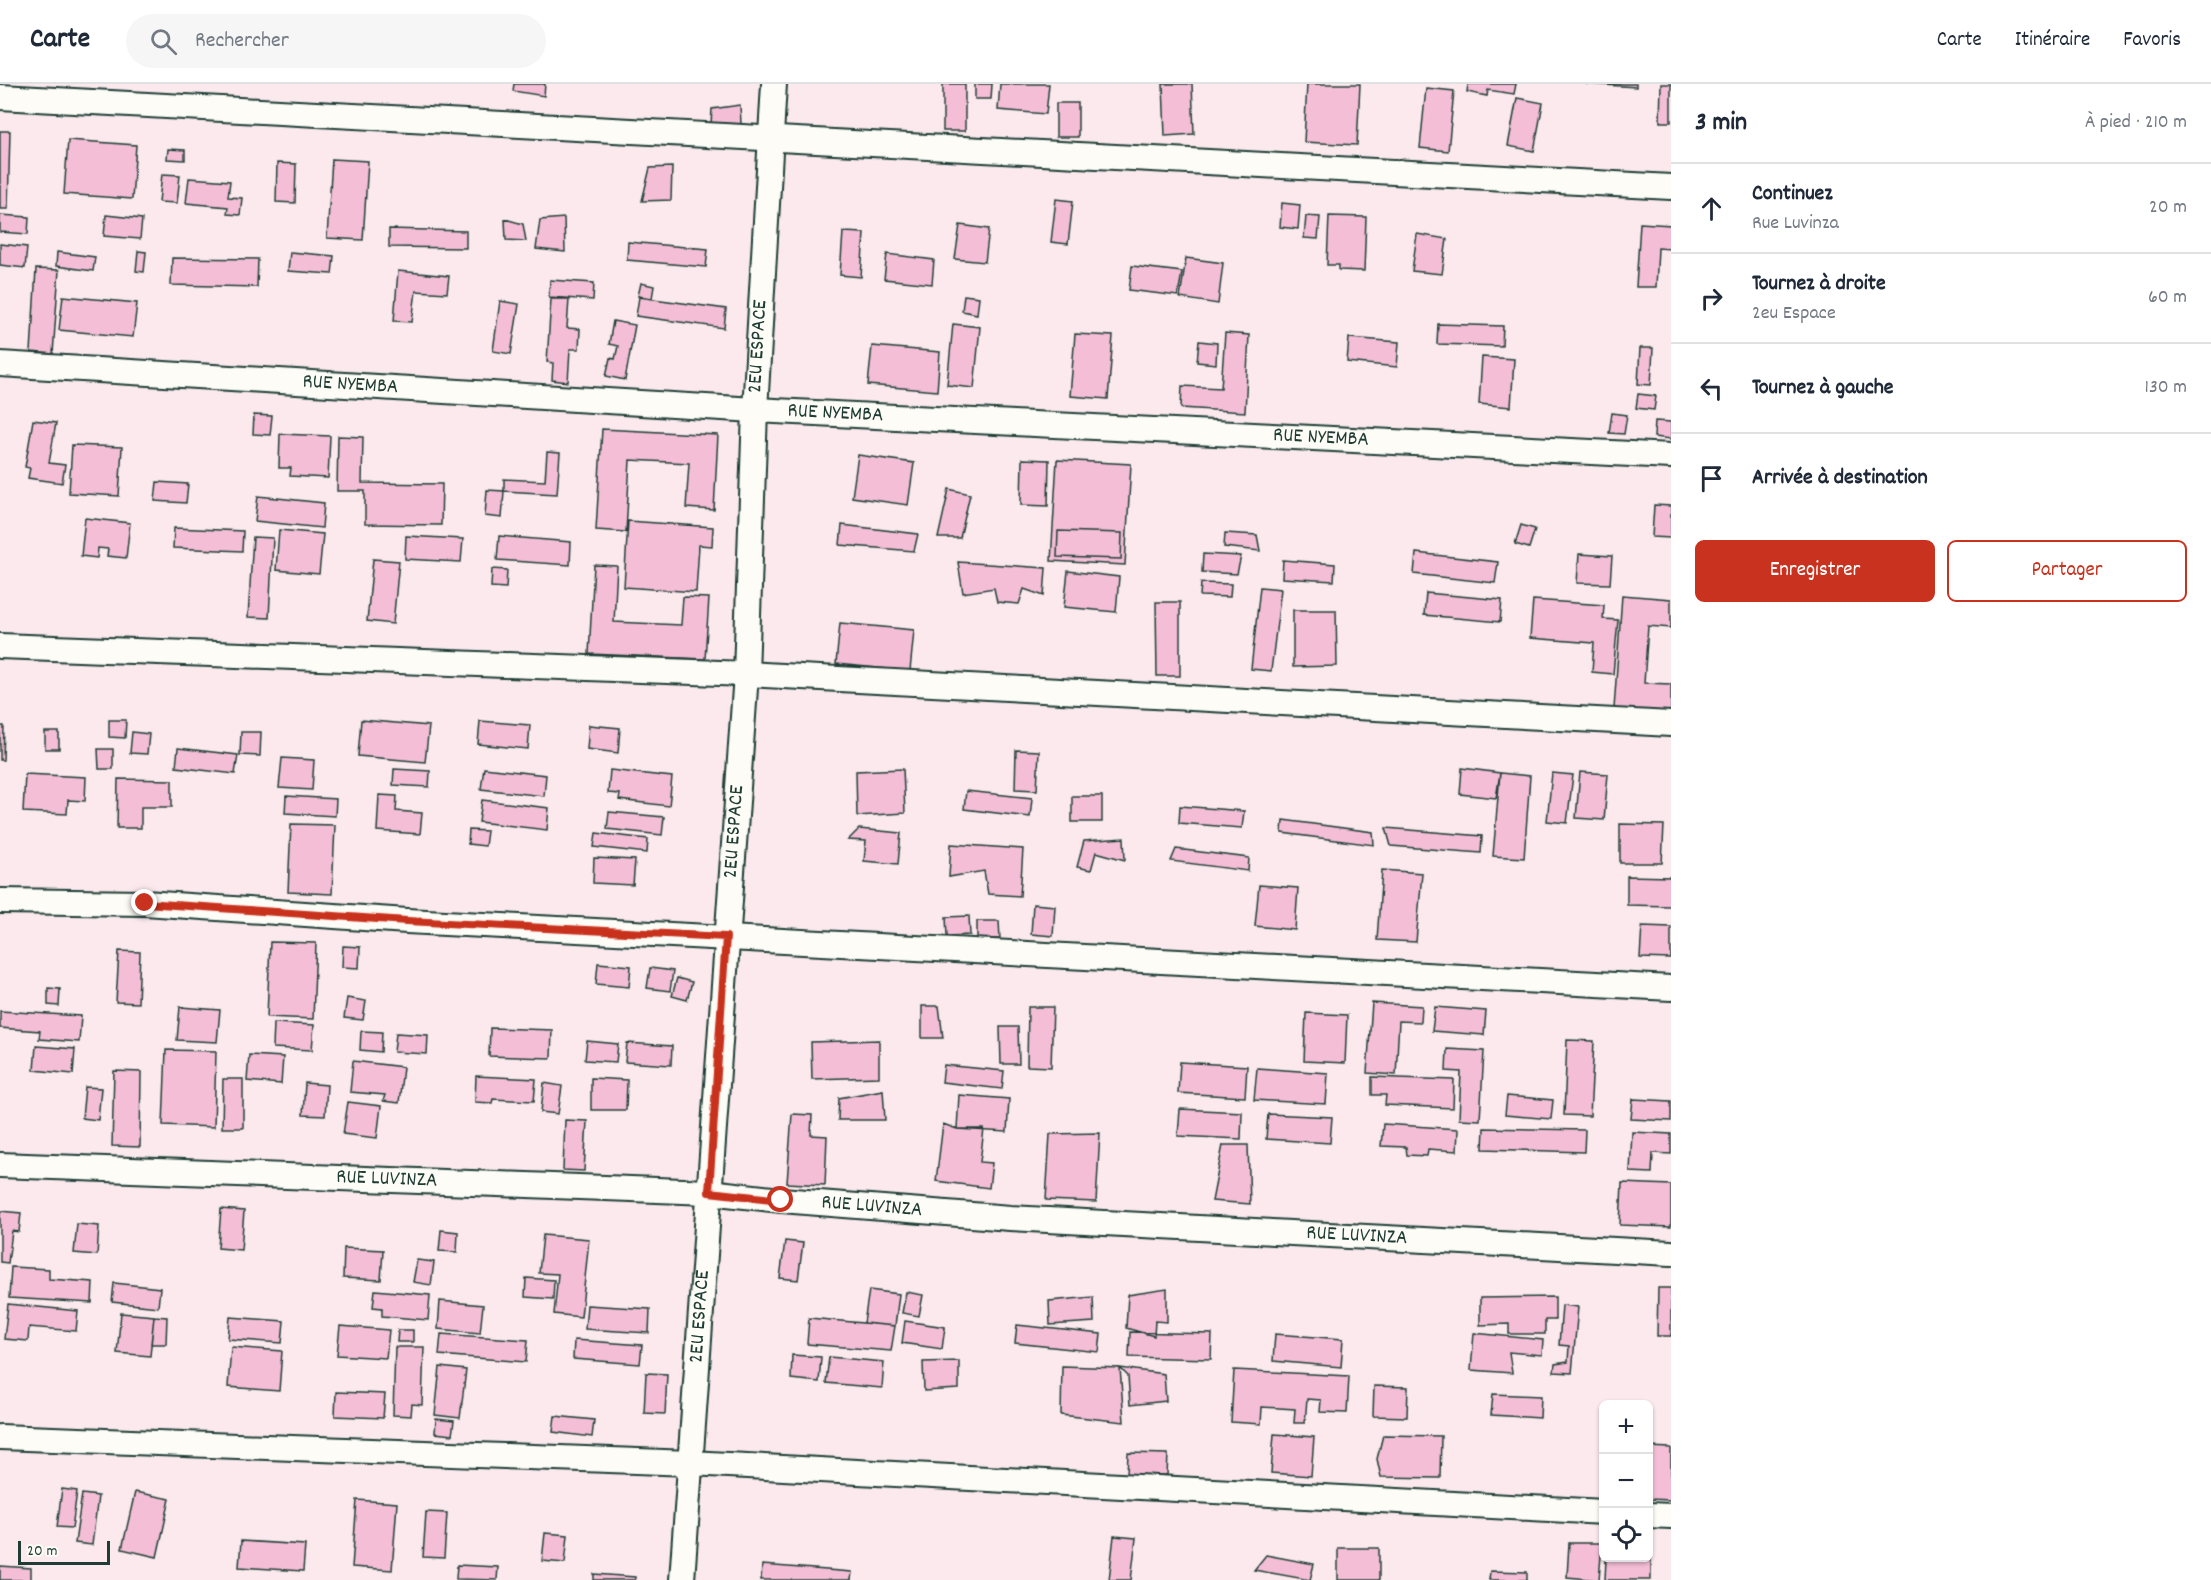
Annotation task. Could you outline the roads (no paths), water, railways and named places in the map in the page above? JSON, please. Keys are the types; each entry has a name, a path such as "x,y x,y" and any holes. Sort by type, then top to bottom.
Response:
{"street":[{"name":"2EU ESPACE","path":"682,1580 746,674 755,410 774,84"},
{"path":"0,97 1671,187"},
{"name":"RUE NYEMBA","path":"0,364 755,410 1671,456"},
{"path":"0,646 746,674 1671,724"},
{"path":"0,901 145,903 407,921 1671,988"},
{"name":"RUE LUVINZA","path":"0,1165 709,1192 1010,1218 1671,1253"},
{"path":"0,1437 690,1463 1599,1512"},
{"path":"1653,1515 1671,1516"}]}
